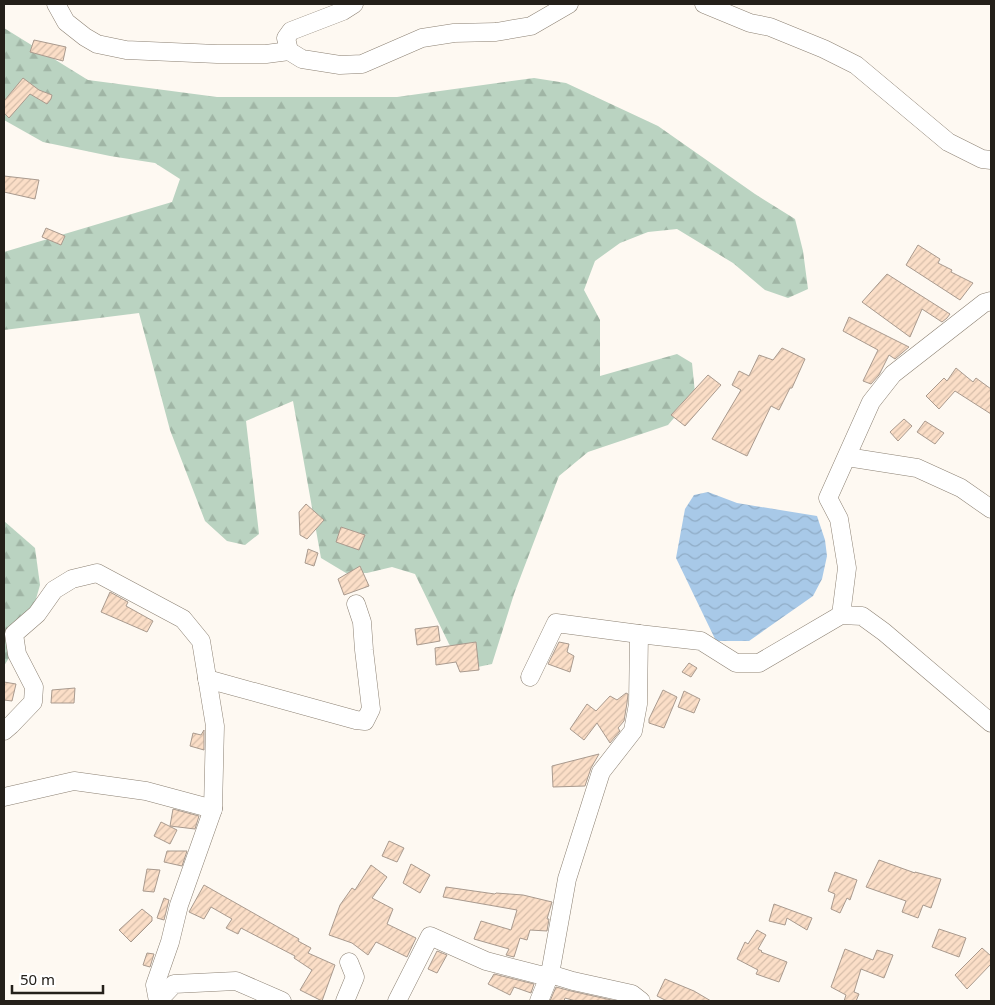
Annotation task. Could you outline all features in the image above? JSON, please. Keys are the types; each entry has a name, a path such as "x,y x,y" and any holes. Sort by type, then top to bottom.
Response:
{"street":[{"path":"56,4 66,22 97,44 126,50 217,54 266,54 288,51 302,58 340,65 362,64 422,38 454,32 496,32 530,26 560,7"},
{"path":"288,51 286,38 291,31 343,11 354,4"},
{"path":"704,4 750,23 770,27 824,49 856,66 948,142 982,159 991,160"},
{"path":"841,615 847,568 839,519 828,498 871,402 893,374 984,303 991,301"},
{"path":"847,457 917,468 962,488 991,509"},
{"path":"4,730 33,702 34,687 17,654 14,634 37,614 54,590 72,579 97,573 183,620 200,642 215,726 213,810 179,905 170,942 155,985 158,1001"},
{"path":"207,679 365,721 371,709 362,622 356,604"},
{"path":"530,677 556,623 701,641 736,663 759,663 841,615 862,616 991,723"},
{"path":"539,1001 550,974 567,879 601,772 633,731 638,704 639,634"},
{"path":"4,797 74,781 146,791 213,810"},
{"path":"397,1001 430,936 486,960 540,975 550,974 632,994 641,1001"},
{"path":"345,1001 355,977 349,962"},
{"path":"158,1001 174,984 236,981 282,1001"}],"green space":[{"path":"4,28 88,80 217,97 397,97 534,78 566,83 658,126 755,194 795,219 803,251 808,289 788,298 765,290 733,263 677,229 648,232 620,243 595,261 584,290 600,320 600,376 677,354 692,363 695,393 668,425 588,452 559,476 514,594 492,664 468,669 449,644 415,574 392,567 367,573 346,573 321,558 293,401 246,421 259,534 245,545 227,541 205,521 170,430 139,313 4,330 4,252 172,202 180,179 155,163 43,142 4,120"},
{"path":"4,521 35,548 40,585 28,627 4,666"}],"water":[{"path":"708,492 737,503 817,516 825,540 827,556 822,579 813,596 749,641 716,641 676,558 685,509 694,495"}],"building":[{"path":"34,40 66,47 63,61 30,52"},
{"path":"23,78 39,90 52,95 51,99 47,104 30,94 9,118 4,113 4,101"},
{"path":"4,176 39,180 35,199 4,192"},
{"path":"46,228 65,236 61,245 42,237"},
{"path":"918,245 940,259 938,263 952,270 951,272 973,283 960,300 906,265"},
{"path":"887,274 950,314 942,322 922,309 910,337 862,302"},
{"path":"849,317 909,347 895,359 889,355 879,375 871,384 863,381 878,350 843,331"},
{"path":"782,348 805,359 792,388 790,388 779,410 771,406 747,456 712,439 741,390 732,385 739,371 749,376 759,355 773,360"},
{"path":"956,368 973,382 976,378 991,389 991,414 955,391 939,409 926,396 944,378 947,381"},
{"path":"708,375 721,385 685,426 671,415"},
{"path":"904,419 912,426 898,441 890,432"},
{"path":"925,421 944,433 935,444 917,432"},
{"path":"306,504 324,520 307,539 300,535 299,512"},
{"path":"341,527 365,535 359,550 336,542"},
{"path":"308,549 318,553 314,566 305,563"},
{"path":"360,566 369,586 344,595 338,579"},
{"path":"110,592 128,602 126,606 153,621 147,632 101,612"},
{"path":"438,626 440,641 417,645 415,629"},
{"path":"476,642 479,670 460,672 456,662 436,665 435,648"},
{"path":"559,642 569,644 567,652 574,656 570,672 548,664"},
{"path":"689,663 697,668 691,677 682,672"},
{"path":"4,682 16,684 12,701 4,700"},
{"path":"75,688 74,703 51,703 52,690"},
{"path":"663,690 677,697 664,728 649,723 649,719"},
{"path":"684,691 700,699 694,713 678,707"},
{"path":"626,693 628,694 624,721 618,728 620,731 610,743 597,723 584,740 570,729 587,704 596,711 610,696 617,700"},
{"path":"204,730 204,750 190,746 193,733 201,735"},
{"path":"599,754 591,768 585,786 553,787 552,766"},
{"path":"173,809 199,816 195,829 170,826"},
{"path":"161,822 177,830 170,844 154,836"},
{"path":"389,841 404,848 397,862 382,856"},
{"path":"167,851 187,851 182,866 164,862"},
{"path":"879,860 915,873 941,879 931,908 923,905 918,918 902,912 906,901 866,887"},
{"path":"411,864 430,875 420,893 403,883"},
{"path":"371,865 387,877 372,898 393,909 387,924 416,938 407,957 376,942 368,955 352,943 329,935 340,905 352,888 355,890"},
{"path":"147,869 160,870 154,892 143,891"},
{"path":"835,872 857,880 850,900 847,898 840,913 831,909 835,894 828,891"},
{"path":"204,885 299,939 298,941 311,948 308,953 335,965 322,1001 300,990 312,970 294,958 295,956 241,928 238,934 226,928 232,919 211,907 204,919 189,912"},
{"path":"446,887 495,894 523,895 552,902 547,919 549,919 547,931 530,930 527,940 520,938 514,957 506,955 509,949 474,939 481,921 511,930 517,910 443,897"},
{"path":"164,898 169,900 164,920 157,918"},
{"path":"774,904 812,918 807,930 787,918 785,925 769,921"},
{"path":"142,909 152,917 152,921 131,942 119,930"},
{"path":"939,929 966,938 959,957 932,947"},
{"path":"757,930 766,935 758,949 761,952 787,962 779,982 756,974 758,970 737,959 745,942 748,944"},
{"path":"982,948 991,956 991,964 967,989 955,975"},
{"path":"845,949 873,960 877,950 893,955 884,978 861,969 854,992 859,994 856,1001 844,1001 846,995 831,987"},
{"path":"437,951 447,955 437,973 428,969"},
{"path":"147,953 154,954 150,967 143,965"},
{"path":"494,974 534,984 531,993 514,987 510,995 488,984"},
{"path":"665,979 694,991 711,1001 667,1001 657,996"},
{"path":"556,987 616,1001 576,1001 565,998 564,1001 550,1001"}]}
